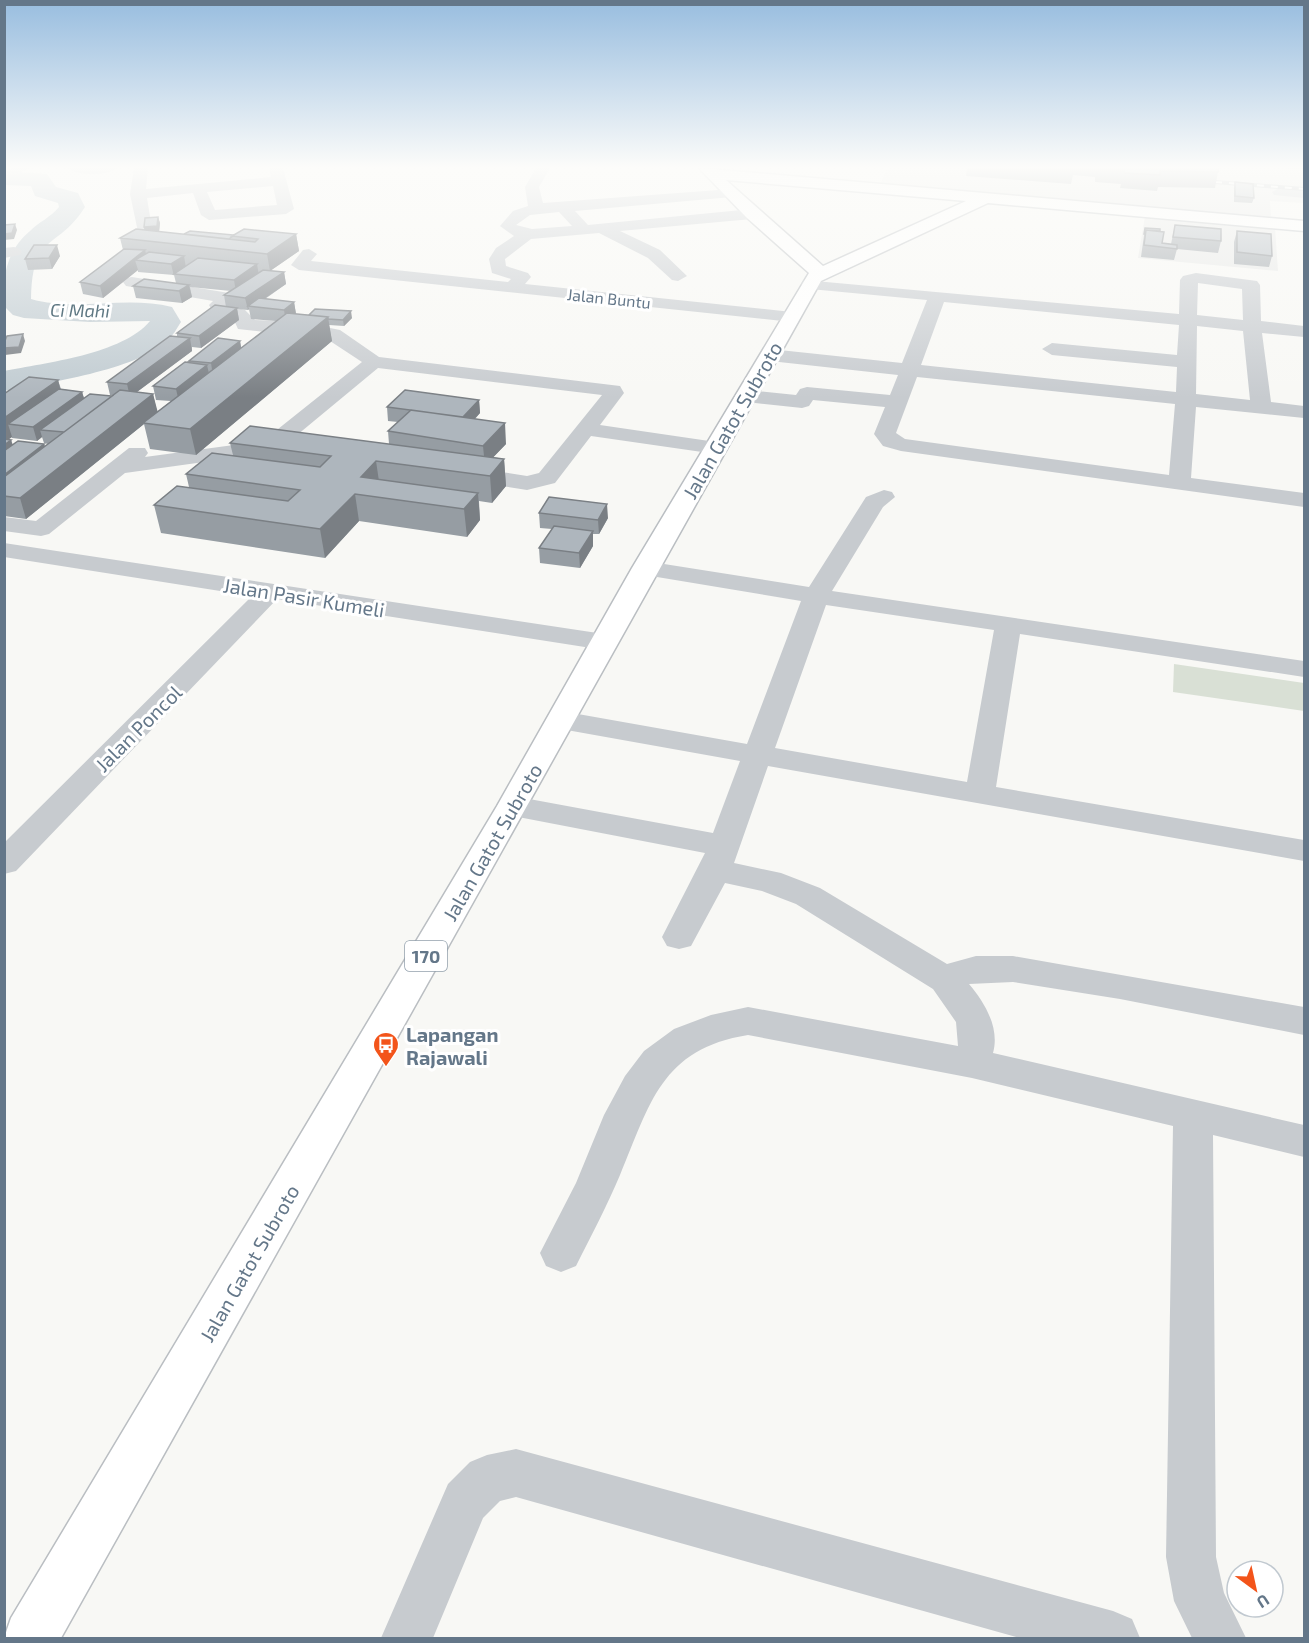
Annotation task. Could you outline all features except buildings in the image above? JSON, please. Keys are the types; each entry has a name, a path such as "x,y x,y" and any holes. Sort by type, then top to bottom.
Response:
{"main road":[{"path":"789,245 818,269 876,245"},
{"name":"Jalan Gatot Subroto","path":"31,1638 513,806 645,568 818,269"}],"street":[{"path":"511,245 496,259 498,268 522,277 512,288"},
{"path":"635,245 654,254 678,276"},
{"name":"Jalan Buntu","path":"309,254 299,265 792,317"},
{"path":"818,269 937,297 1305,331"},
{"path":"1179,484 1186,399 1186,319 1189,280 1196,278 1251,285 1252,326 1261,407"},
{"path":"132,282 224,297 226,301 218,305 219,308 243,316 247,322 245,325"},
{"path":"937,297 885,434 891,441 901,445 1305,500"},
{"path":"1045,383 1060,308"},
{"path":"272,347 301,319"},
{"path":"227,338 245,325 301,319 333,334 374,362 613,390 614,393 547,478 539,482 527,483 446,471"},
{"path":"1052,349 1186,362"},
{"path":"770,355 1305,412"},
{"path":"271,445 374,362"},
{"path":"746,396 802,402 807,393 896,402"},
{"path":"585,429 716,448"},
{"path":"4,524 41,529 121,467 156,436"},
{"path":"121,467 271,445 294,448"},
{"path":"679,937 719,858 816,597 874,502 884,497"},
{"name":"Jalan Pasir Kumeli","path":"4,550 604,642"},
{"path":"645,568 816,597 1305,669"},
{"name":"Jalan Poncol","path":"4,862 270,592"},
{"path":"980,794 1008,624"},
{"path":"561,720 1305,851"},
{"path":"513,806 719,858 808,896 946,980 966,1005 974,1022 977,1045 972,1064"},
{"path":"946,980 962,972 976,969 1013,969 1119,986 1305,1021"},
{"path":"561,1253 590,1197 632,1099 651,1068 663,1055 708,1031 748,1021 972,1064 1305,1141"},
{"path":"1193,1116 1191,1557 1200,1601 1220,1638"},
{"path":"407,1638 465,1501 487,1479 516,1473 1113,1638"}],"shaded area":[{"path":"1140,245 1276,245 1278,271 1138,258"},
{"path":"1174,664 1304,683 1304,711 1173,692"}],"waterway":[{"name":"Ci Mahi","path":"4,381 93,362 118,354 140,345 156,334 166,322 161,313 152,311 90,313 24,309 16,302 18,276 22,259 31,245"}],"place":[{"name":"Lapangan Rajawali","path":"386,1068"}]}
